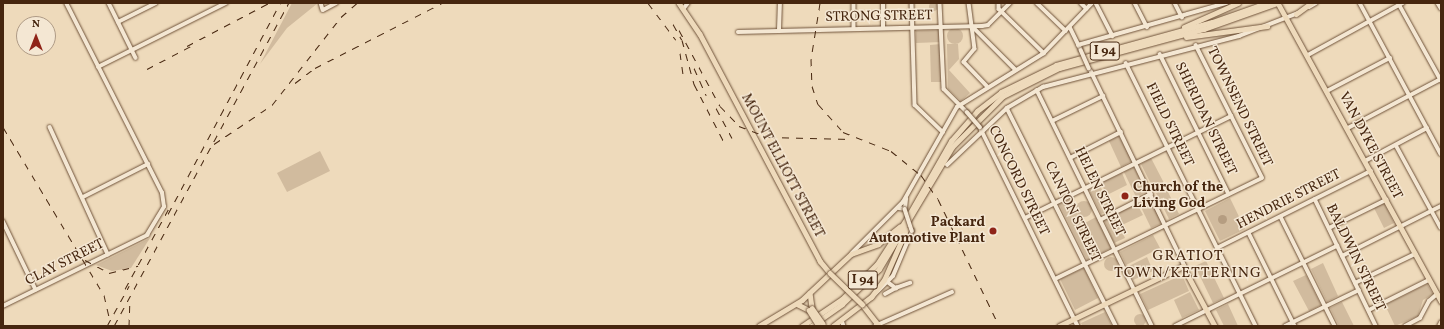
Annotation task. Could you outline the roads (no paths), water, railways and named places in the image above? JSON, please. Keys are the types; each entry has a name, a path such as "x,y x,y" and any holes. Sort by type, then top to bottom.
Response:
{"highway":[{"path":"1175,34 1238,3"},
{"name":"I 94","path":"802,326 858,284 887,252 951,140 977,111 1001,92 1049,67 1175,34 1266,3"},
{"name":"I 94","path":"811,326 864,284 907,227 952,147 980,115 1003,96 1059,68 1278,3"},
{"path":"1296,14 1311,3"},
{"path":"1175,34 1267,26"},
{"path":"851,254 878,244 907,218"},
{"path":"871,297 893,265 907,227"}],"main road":[{"name":"MOUNT ELLIOTT STREET","path":"679,3 685,5 820,261 830,273 862,304 879,326"},
{"name":"VAN DYKE STREET","path":"1278,3 1348,128 1441,301"},
{"path":"759,326 797,304 851,254"},
{"path":"1059,326 1185,266 1216,326"},
{"path":"810,293 811,309 822,325"},
{"path":"832,326 871,297"},
{"path":"797,304 811,309"},
{"path":"1439,326 1441,322"}],"street":[{"name":"CLAY STREET","path":"3,306 138,240 150,232 164,207 163,195 66,3"},
{"path":"108,3 136,58"},
{"path":"118,22 156,3"},
{"path":"98,67 226,3"},
{"path":"321,3 323,10 327,5 336,3"},
{"path":"779,30 780,3"},
{"path":"854,3 854,29"},
{"path":"883,3 883,28"},
{"path":"912,3 915,105 943,132"},
{"name":"CONCORD STREET","path":"940,3 944,89 960,104 981,128 1078,326"},
{"path":"969,3 975,49 964,62 987,86"},
{"path":"999,3 1001,12 1044,53"},
{"name":"STRONG STREET","path":"738,32 986,26 1010,3"},
{"path":"1037,3 1066,31"},
{"path":"1081,3 1087,9"},
{"path":"851,254 899,208 960,104 987,86 1044,53 1092,3"},
{"path":"1096,3 1113,36"},
{"path":"1135,3 1147,27"},
{"path":"1175,3 1182,17"},
{"path":"1078,45 1147,27 1226,3"},
{"path":"947,165 981,128 1008,108 1037,90 1092,72 1196,46 1267,26 1287,19 1316,3"},
{"path":"1360,3 1441,154"},
{"path":"1438,3 1441,8"},
{"path":"1308,55 1401,4 1441,79 1348,128"},
{"path":"972,26 1016,70"},
{"path":"1070,27 1167,225 1185,266"},
{"name":"TOWNSEND STREET","path":"1196,46 1262,178 1230,194"},
{"name":"SHERIDAN STREET","path":"1160,54 1230,194"},
{"path":"1327,91 1390,58"},
{"name":"FIELD STREET","path":"1126,63 1256,326"},
{"name":"HELEN STREET","path":"1037,90 1152,326"},
{"path":"1052,121 1103,96"},
{"name":"CANTON STREET","path":"1008,108 1116,326"},
{"path":"1025,218 1231,116"},
{"path":"50,127 108,254"},
{"path":"1366,161 1427,128"},
{"path":"1070,158 1121,132"},
{"path":"1396,145 1441,228"},
{"path":"83,197 148,164"},
{"name":"HENDRIE STREET","path":"1217,248 1371,171"},
{"path":"1100,220 1151,194"},
{"path":"1055,279 1230,194"},
{"path":"871,297 889,283 912,231 905,209 908,195"},
{"name":"BALDWIN STREET","path":"1314,200 1376,326"},
{"path":"1329,228 1386,200"},
{"path":"1342,256 1441,206"},
{"path":"899,208 905,209"},
{"path":"1280,217 1334,326"},
{"path":"3,221 36,290"},
{"path":"1249,233 1294,324"},
{"path":"1175,326 1337,246"},
{"path":"1355,283 1415,254"},
{"path":"1369,310 1429,280"},
{"path":"889,283 896,288"},
{"path":"885,294 910,283"},
{"path":"1285,326 1294,324 1325,306 1359,290"},
{"path":"875,326 879,326 952,292"},
{"path":"1405,326 1420,318 1429,300 1437,294"},
{"path":"842,320 844,326"}],"railway":[{"path":"187,46 269,3"},
{"path":"168,214 280,3"},
{"path":"114,326 289,3"},
{"path":"214,144 272,105 341,17 357,3"},
{"path":"295,83 315,68 442,3"},
{"path":"648,3 676,40"},
{"path":"820,3 811,59 812,86 818,104 843,132 891,151 921,175 938,199 999,326"},
{"path":"673,24 682,40 694,84 724,142"},
{"path":"679,30 720,106 739,126 768,137 851,139"},
{"path":"147,69 193,45"},
{"path":"680,53 683,75"},
{"path":"694,68 706,95"},
{"path":"716,108 732,138"},
{"path":"3,127 104,295 110,320"},
{"path":"125,289 169,208"},
{"path":"85,260 109,273 138,266"},
{"path":"107,326 129,286"},
{"path":"129,326 130,300"}],"place":[{"name":"Church of the Living God","path":"1125,196"},
{"name":"Packard Automotive Plant","path":"993,231"}],"district":[{"name":"GRATIOT TOWN/KETTERING","path":"1188,264"}]}
